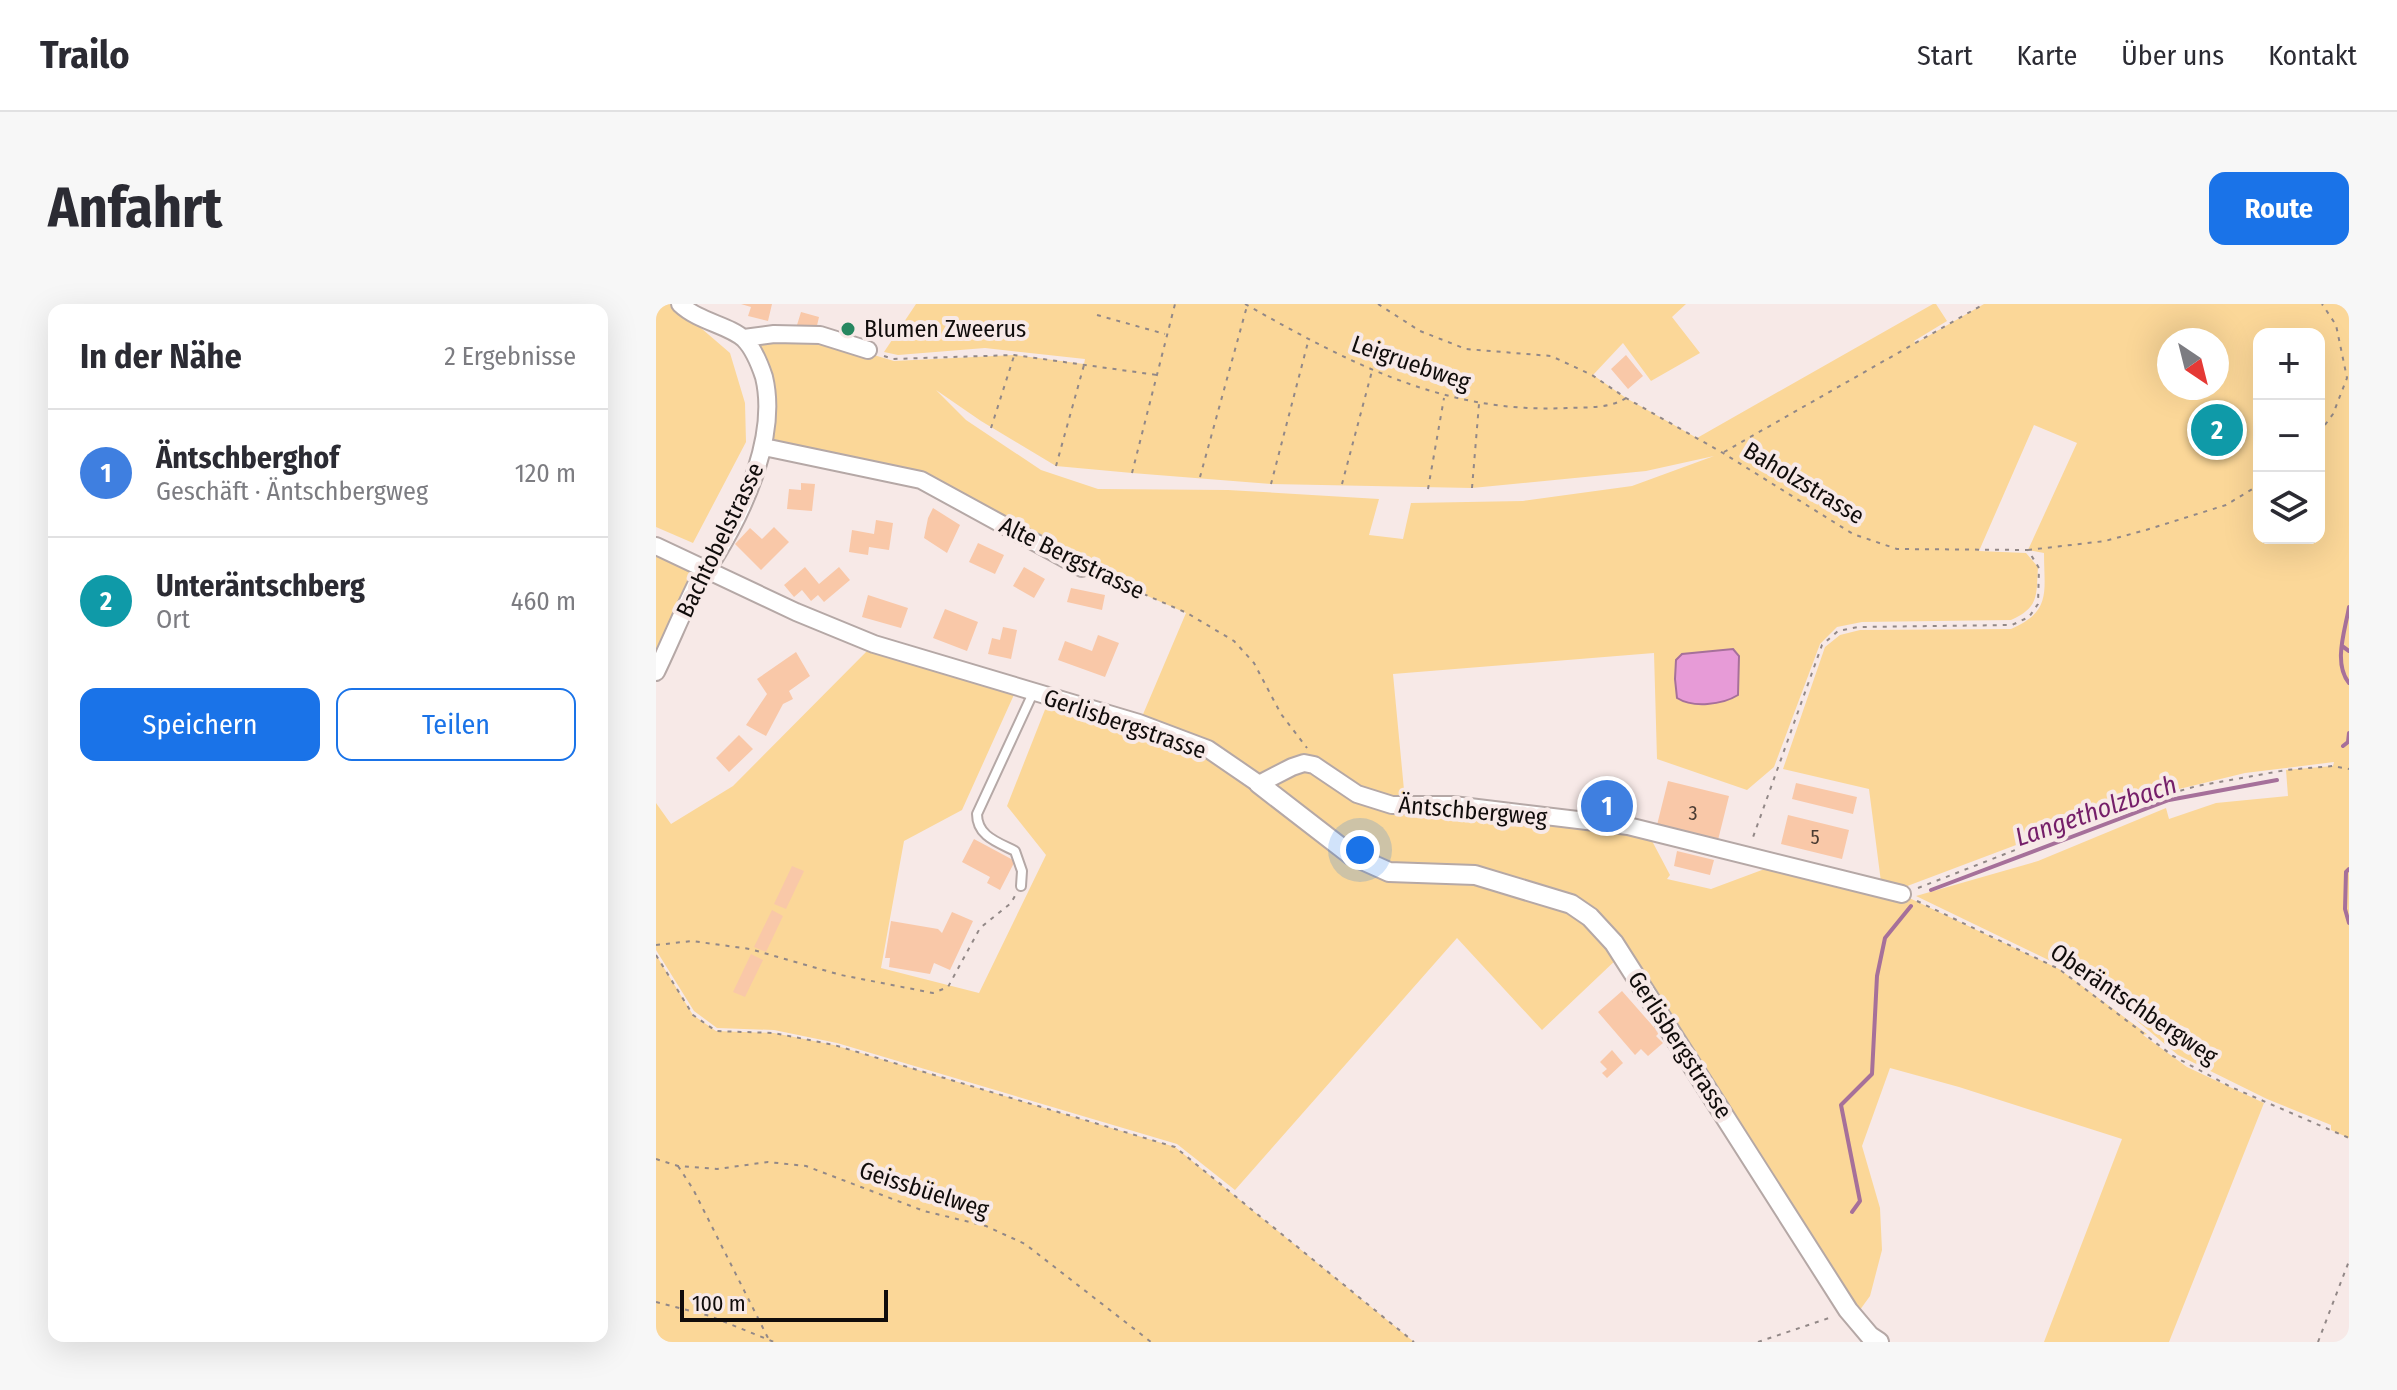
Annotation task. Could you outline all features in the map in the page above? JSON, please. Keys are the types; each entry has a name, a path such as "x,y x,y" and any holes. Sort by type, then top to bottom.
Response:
{"street":[{"path":"680,304 698,318 744,338 774,334 820,335 868,350"},
{"name":"Bachtobelstrasse","path":"657,665 753,480 764,447 767,392 760,364 744,338"},
{"name":"Alte Bergstrasse","path":"764,447 921,480 1082,568"},
{"name":"Gerlisbergstrasse","path":"656,546 796,612 874,644 1139,723 1208,749 1351,855 1389,872 1475,875 1571,904 1590,917 1614,943 1848,1310 1879,1342"},
{"path":"1259,784 1292,767 1304,763 1314,765"},
{"name":"Äntschbergweg","path":"1314,765 1357,794 1392,805 1453,805 1628,826 1902,894"}],"lane":[{"path":"1021,886 1022,871 1015,851 988,838 977,823 977,814 1033,693"}],"path":[{"path":"1132,473 1175,304"},
{"name":"Baholzstrasse","path":"1378,304 1420,331 1466,349 1551,356 1592,375 1853,534 1897,549 2028,550 2105,541 2226,505 2253,489"},
{"path":"1723,453 1984,304"},
{"path":"2322,304 2336,325 2347,378 2333,414 2325,425"},
{"path":"1200,477 1246,305"},
{"name":"Leigruebweg","path":"1246,305 1309,341 1372,370 1444,396 1479,403 1545,409 1615,405 1626,398"},
{"path":"1097,315 1166,334"},
{"path":"1271,484 1309,341"},
{"path":"868,350 893,359 1014,355 1157,375"},
{"path":"991,428 1014,355"},
{"path":"1056,466 1084,364"},
{"path":"1342,484 1372,370"},
{"path":"1428,489 1444,396"},
{"path":"1472,488 1479,403"},
{"path":"1747,854 1822,645 1838,631 1858,627 2012,625 2021,621 2029,617 2038,604 2039,568 2028,550"},
{"name":"Alte Bergstrasse","path":"1082,568 1187,613 1234,641 1254,663 1281,714 1312,755 1314,765"},
{"path":"1902,894 2133,804 2197,786 2286,770 2333,766 2349,769"},
{"path":"656,945 692,941 750,949 841,975 933,993 948,987 980,928 1011,903 1021,886"},
{"name":"Oberäntschbergweg","path":"1902,894 2059,969 2173,1056 2231,1087 2349,1138"},
{"path":"656,955 693,1015 716,1031 774,1033 834,1045 1175,1147 1414,1342"},
{"name":"Geissbüelweg","path":"656,1159 678,1166 717,1169 768,1162 806,1166 924,1211 986,1226 1025,1244 1151,1342"},
{"path":"678,1166 693,1189 768,1338"},
{"path":"2318,1342 2349,1261"},
{"path":"656,1302 710,1316 774,1342"},
{"path":"1758,1342 1848,1310"}],"shaded area":[{"path":"656,304 673,304 730,353 745,403 746,442 693,543 656,527"},
{"path":"916,304 1686,304 1672,317 1700,353 1651,381 1623,343 1593,375 1626,398 1697,438 1933,304 1947,321 1914,341 1916,343 1984,304 2349,304 2349,1138 2331,1130 2331,1125 2267,1099 2178,1055 2124,1010 2065,968 1916,896 2038,861 2166,808 2169,819 2216,803 2288,796 2286,770 2333,766 2334,762 2245,773 2138,799 1902,888 1881,882 1869,789 1783,769 1825,647 1840,635 1860,630 2011,629 2033,615 2043,599 2044,553 2028,550 2077,443 2034,425 1979,551 2026,553 2038,567 2032,605 2011,620 1862,622 1837,627 1820,644 1774,767 1747,790 1657,759 1654,653 1393,674 1406,811 1453,810 1651,839 1670,875 1667,879 1711,889 1778,864 1901,894 2059,969 2187,1067 2264,1103 2169,1342 2044,1342 2122,1139 1890,1068 1862,1146 1880,1208 1882,1250 1870,1296 1857,1314 1574,898 1390,865 1355,849 1281,793 1141,719 1186,613 1082,567 921,480 764,447 771,416 772,392 771,381 755,339 820,339 894,361 1014,355 1084,364 1085,359 985,348 898,355 884,352","holes":["936,390 1056,466 1132,473 1271,484 1472,488 1646,471 1714,456 1632,486 1523,501 1411,503 1403,539 1369,535 1379,499 1228,490 1098,489 1041,470 966,420"]},
{"path":"656,546 707,568 656,672"},
{"path":"874,644 1017,688 962,810 904,841 881,968 979,993 1046,855 1007,806 1048,702 1204,752 1349,858 1474,878 1569,907 1619,957 1542,1030 1457,938 1235,1190 1177,1144 837,1043 774,1030 717,1028 694,1011 656,950 656,803 671,824 733,786"},
{"path":"1733,649 1739,656 1738,695 1708,704 1677,698 1676,660 1682,654"},
{"path":"656,955 693,1015 716,1031 774,1033 834,1045 1175,1147 1414,1342 656,1342"}],"building":[{"path":"741,304 772,304 768,321 748,316 751,307"},
{"path":"801,312 819,317 816,330 797,325"},
{"path":"1626,355 1643,376 1628,389 1611,369"},
{"path":"801,483 815,484 812,511 787,509 789,489 801,490"},
{"path":"933,508 960,525 947,553 924,538"},
{"path":"876,520 893,523 889,550 869,547 868,555 849,552 852,530 874,534"},
{"path":"774,527 789,542 761,570 735,544 750,528 762,539"},
{"path":"978,543 1004,555 995,574 969,562"},
{"path":"805,567 819,584 839,567 850,580 824,602 818,595 811,601 802,590 794,597 784,585"},
{"path":"1024,567 1045,579 1034,598 1013,586"},
{"path":"1071,588 1105,595 1102,610 1067,602"},
{"path":"868,595 908,608 901,628 862,617"},
{"path":"945,609 978,622 967,651 933,638"},
{"path":"1003,627 1017,630 1011,659 988,654 992,638 1000,640"},
{"path":"1098,635 1119,643 1105,677 1058,660 1065,641 1092,651"},
{"path":"796,652 810,676 789,691 793,699 783,704 766,736 746,725 767,694 757,679"},
{"path":"739,735 753,749 729,772 716,758"},
{"path":"1668,781 1729,796 1717,844 1656,829"},
{"path":"1589,783 1621,785 1620,800 1630,800 1629,816 1615,815 1615,811 1579,809 1580,800 1588,800"},
{"path":"1796,783 1857,797 1853,814 1792,799"},
{"path":"1788,815 1849,830 1842,859 1781,844"},
{"path":"974,839 1015,861 1000,890 987,883 990,877 962,862"},
{"path":"1677,851 1714,860 1710,875 1674,866"},
{"path":"792,866 804,871 786,909 774,904"},
{"path":"772,910 783,916 766,952 754,947"},
{"path":"952,912 973,921 950,970 934,963 930,974 889,967 890,958 885,958 891,921 938,929 942,933"},
{"path":"751,954 763,960 745,997 733,992"},
{"path":"1622,991 1659,1033 1656,1036 1663,1043 1648,1056 1641,1049 1635,1055 1598,1012"},
{"path":"1612,1050 1623,1063 1607,1078 1602,1073 1607,1069 1600,1062"}],"waterway":[{"name":"Langetholzbach","path":"2349,607 2341,656 2344,675 2349,683"},
{"path":"2342,646 2349,651"},
{"name":"Langetholzbach","path":"2343,746 2348,742 2349,733"},
{"name":"Langetholzbach","path":"1931,890 2169,800 2277,780"},
{"path":"2349,869 2346,872 2345,909 2349,923"},
{"name":"Langetholzbach","path":"1852,1212 1860,1201 1841,1105 1872,1074 1877,976 1885,938 1911,906"}],"place":[{"name":"Blumen Zweerus","path":"848,329"},
{"name":"Unteräntschberg","path":"2217,430"},
{"name":"Äntschberghof","path":"1607,806"}]}
